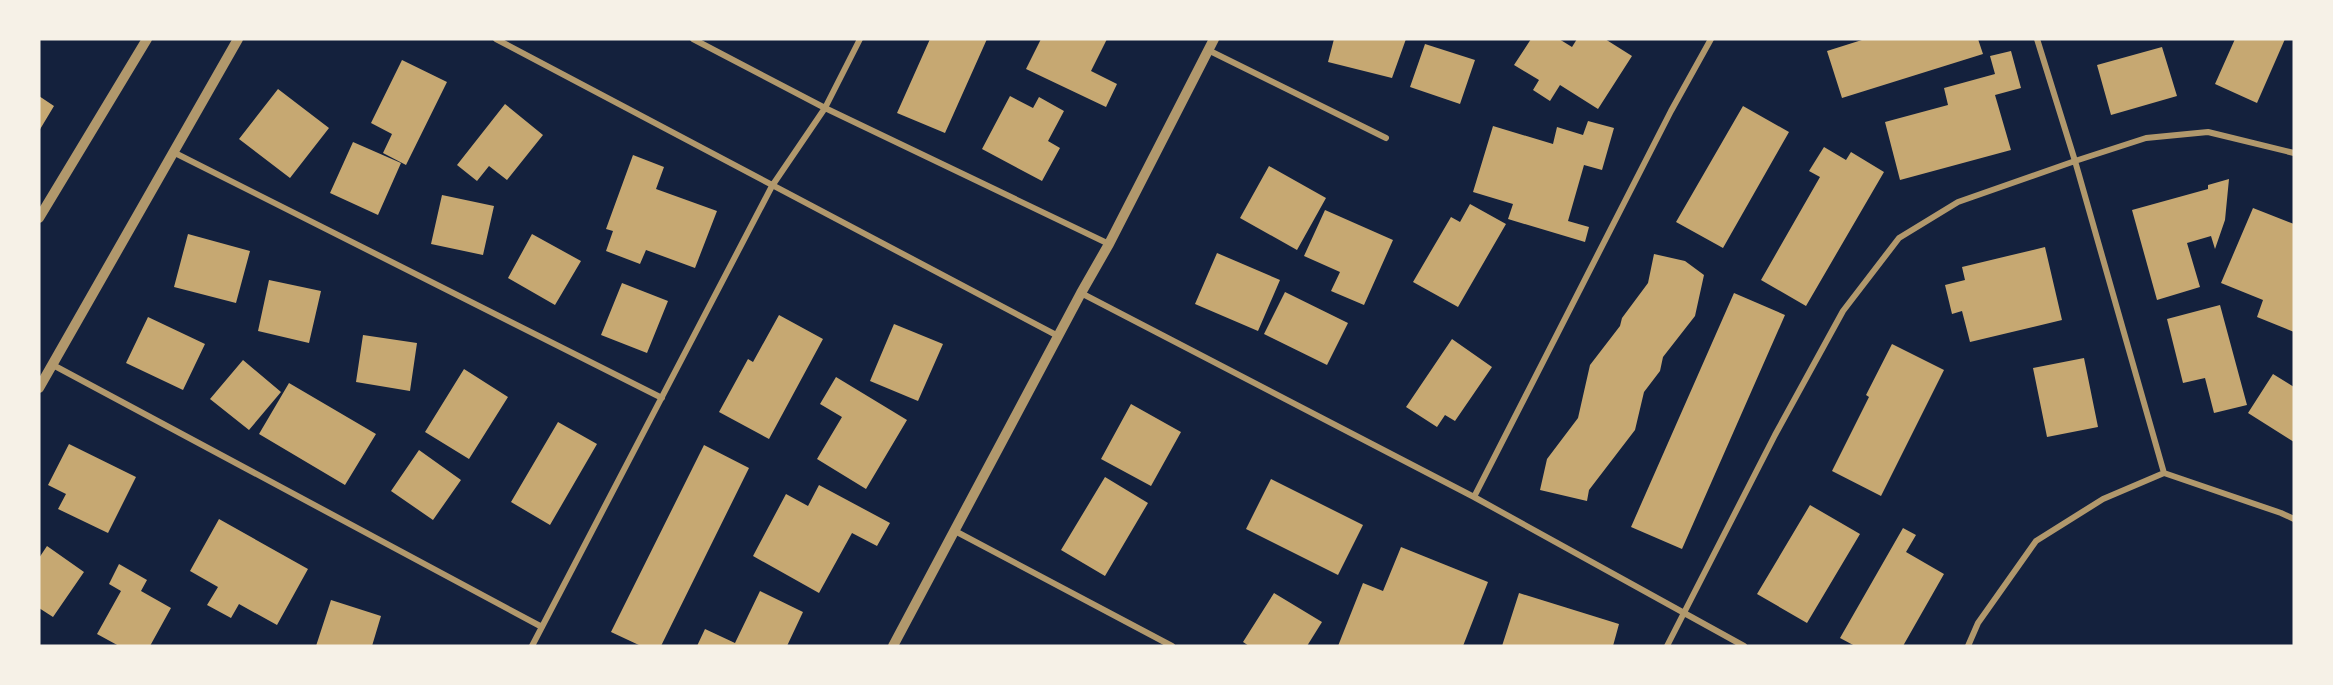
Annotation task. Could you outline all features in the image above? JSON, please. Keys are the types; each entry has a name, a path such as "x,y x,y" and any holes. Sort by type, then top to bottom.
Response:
{"street":[{"path":"39,218 147,39"},
{"path":"39,388 238,39"},
{"path":"496,39 1058,336"},
{"path":"693,39 825,108 1109,244"},
{"path":"532,646 772,186 825,108 861,39"},
{"path":"893,646 1109,244 1214,39"},
{"path":"1474,497 1671,111 1711,39"},
{"path":"2037,39 2075,160 2164,473"},
{"path":"1208,50 1386,138"},
{"path":"1667,646 1775,435 1843,311 1899,238 1958,202 2075,160 2146,138 2208,132 2294,153"},
{"path":"175,153 662,398"},
{"path":"1081,293 1474,497 1744,646"},
{"path":"53,365 542,627"},
{"path":"1968,646 1978,623 2036,541 2103,499 2164,473 2294,519"},
{"path":"955,531 1172,646"}],"building":[{"path":"930,39 987,39 945,133 897,113"},
{"path":"1041,39 1107,39 1091,71 1117,84 1106,107 1026,69"},
{"path":"1334,39 1406,39 1392,78 1328,62"},
{"path":"1531,39 1559,39 1572,47 1577,39 1605,39 1632,56 1598,109 1560,85 1550,101 1533,90 1539,80 1514,65"},
{"path":"1865,39 1978,39 1983,54 1842,98 1827,51"},
{"path":"2235,39 2285,39 2257,103 2215,84"},
{"path":"1425,44 1475,60 1460,104 1410,87"},
{"path":"2162,47 2177,96 2111,115 2097,65"},
{"path":"2011,51 2021,88 1995,95 2011,150 1900,180 1885,122 1948,105 1944,88 1995,74 1990,56"},
{"path":"402,60 447,82 406,165 383,153 392,134 371,123"},
{"path":"278,89 329,128 290,178 239,139"},
{"path":"39,96 54,106 39,131"},
{"path":"1010,96 1033,108 1039,97 1064,111 1048,141 1060,148 1042,181 982,149"},
{"path":"505,104 543,135 507,180 489,166 477,181 457,165"},
{"path":"1743,106 1789,132 1723,248 1676,222"},
{"path":"1588,121 1614,128 1602,170 1584,165 1568,221 1589,227 1585,242 1508,219 1513,204 1473,192 1493,126 1553,144 1557,127 1583,135"},
{"path":"353,142 401,163 378,215 330,193"},
{"path":"1824,147 1846,160 1851,152 1884,172 1806,306 1761,280 1820,177 1809,171"},
{"path":"633,155 664,167 656,189 717,211 695,268 646,250 640,264 606,251 613,231 606,229"},
{"path":"1269,166 1326,198 1297,250 1240,218"},
{"path":"2229,179 2225,220 2215,249 2211,236 2187,243 2200,287 2157,300 2132,210 2208,189 2208,185"},
{"path":"442,195 494,206 483,255 431,244"},
{"path":"1470,204 1506,224 1458,307 1413,282 1451,217 1460,222"},
{"path":"2253,208 2294,224 2294,332 2257,317 2263,300 2221,283"},
{"path":"1325,210 1393,240 1364,305 1331,291 1340,272 1304,256"},
{"path":"188,234 250,251 236,303 174,287"},
{"path":"532,234 581,261 555,305 508,278"},
{"path":"2045,247 2062,320 1970,342 1962,311 1952,314 1945,285 1965,280 1962,267"},
{"path":"1217,253 1280,280 1258,331 1195,304"},
{"path":"1654,254 1685,261 1704,275 1695,316 1663,357 1660,371 1644,392 1635,430 1589,490 1587,501 1540,490 1547,459 1578,418 1590,365 1620,326 1622,318 1648,283"},
{"path":"269,280 321,291 309,343 258,331"},
{"path":"622,283 668,301 647,353 601,335"},
{"path":"1285,292 1348,323 1327,365 1264,334"},
{"path":"1734,293 1785,315 1682,549 1631,527"},
{"path":"2220,305 2247,405 2214,413 2205,378 2183,383 2167,319"},
{"path":"779,315 823,339 769,439 719,412 748,359 753,362"},
{"path":"148,317 205,344 183,390 126,363"},
{"path":"894,324 943,344 918,401 870,381"},
{"path":"363,335 417,343 410,391 356,382"},
{"path":"1452,339 1492,367 1455,421 1445,415 1437,427 1406,407"},
{"path":"1892,344 1944,370 1881,496 1832,471 1869,397 1866,395"},
{"path":"2084,358 2098,427 2047,437 2033,368"},
{"path":"243,360 281,392 249,430 210,399"},
{"path":"464,369 508,397 469,459 425,432"},
{"path":"2273,374 2294,387 2294,442 2248,413"},
{"path":"836,377 907,420 866,489 817,459 842,417 820,404"},
{"path":"289,383 376,434 345,485 259,434"},
{"path":"1131,404 1181,432 1151,486 1101,459"},
{"path":"558,422 597,444 550,525 511,502"},
{"path":"69,444 136,477 108,533 58,509 66,494 48,485"},
{"path":"704,445 749,468 661,646 641,646 611,632"},
{"path":"419,450 461,480 433,520 391,491"},
{"path":"1105,477 1148,503 1105,576 1061,550"},
{"path":"1271,479 1363,525 1338,575 1246,529"},
{"path":"819,485 890,523 877,546 852,533 819,593 753,556 786,494 808,506"},
{"path":"1810,505 1860,534 1807,623 1757,594"},
{"path":"219,519 308,569 277,625 239,604 231,618 207,605 218,587 190,571"},
{"path":"1903,528 1916,535 1906,552 1944,574 1903,646 1855,646 1840,638"},
{"path":"47,546 84,572 53,617 39,608 39,558"},
{"path":"1401,547 1488,582 1463,646 1338,646 1363,583 1383,591"},
{"path":"119,564 147,580 141,591 171,608 150,646 119,646 97,634 121,591 109,584"},
{"path":"760,591 803,612 787,646 697,646 705,629 735,643"},
{"path":"1274,593 1322,622 1307,646 1249,646 1243,642"},
{"path":"1519,593 1619,624 1613,646 1502,646"},
{"path":"331,600 381,616 372,646 316,646"}]}
